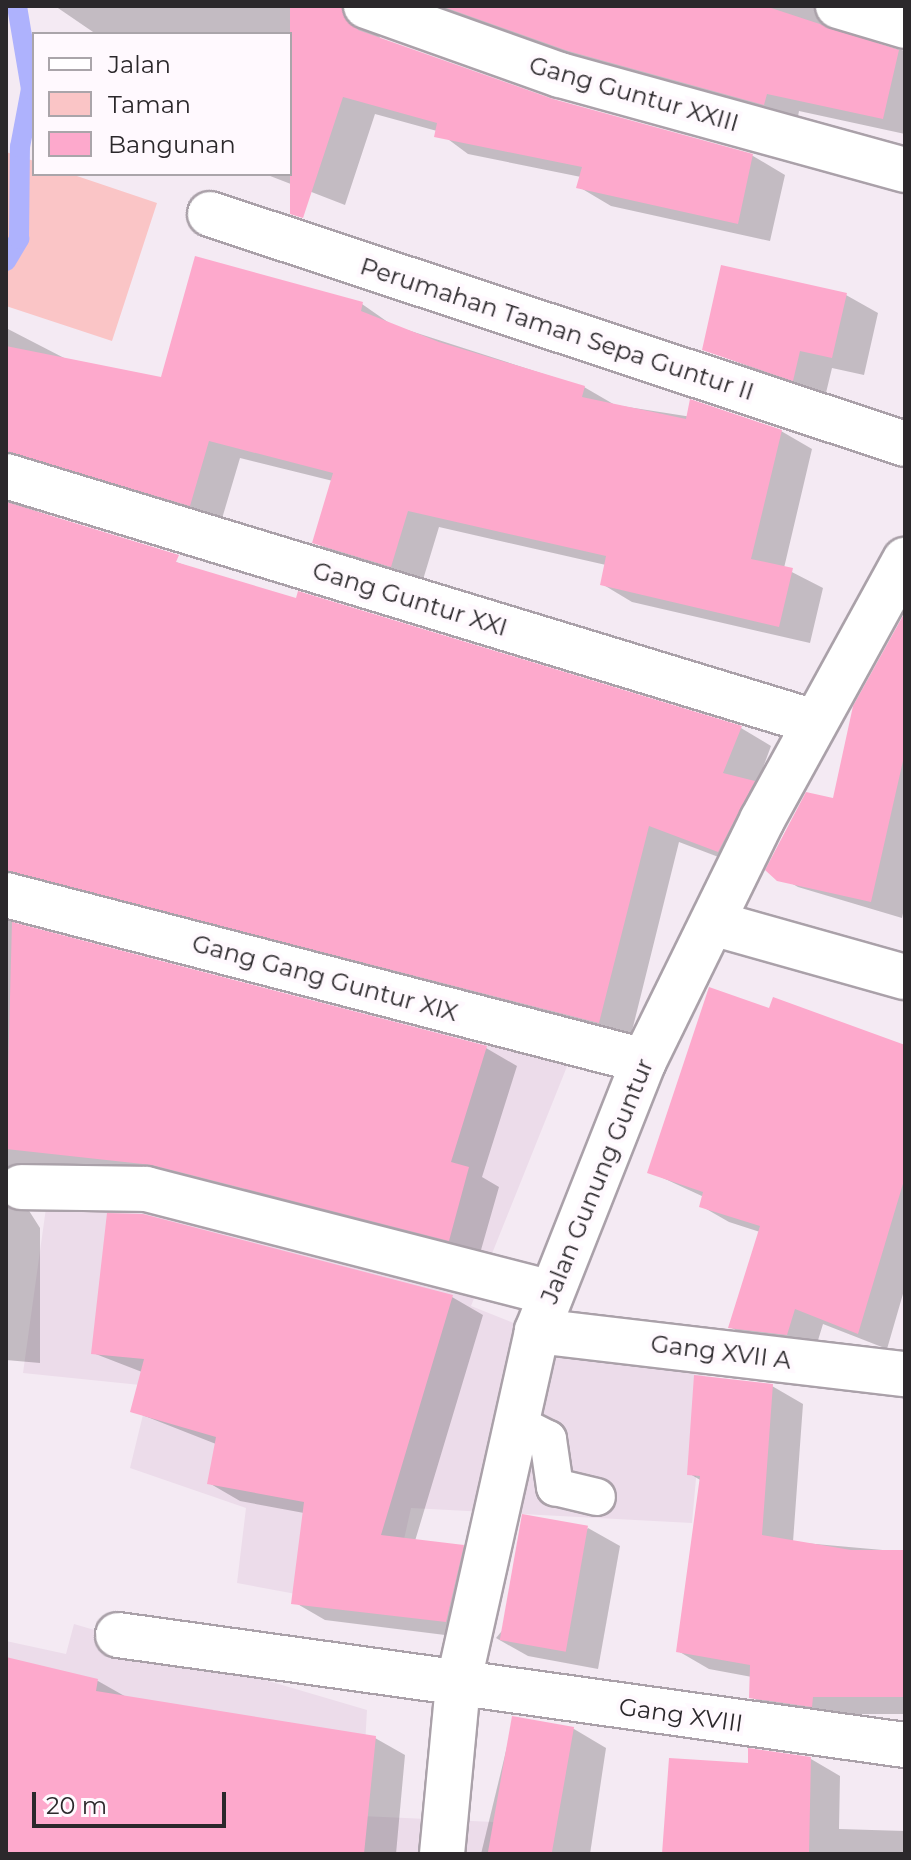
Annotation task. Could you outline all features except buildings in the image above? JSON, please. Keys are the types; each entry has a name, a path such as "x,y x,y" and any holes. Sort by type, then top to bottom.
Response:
{"street":[{"name":"Gang Guntur XXIII","path":"366,6 560,75 905,170"},
{"path":"838,6 905,26"},
{"name":"Perumahan Taman Sepa Guntur II","path":"210,214 905,444"},
{"name":"Gang Guntur XXI","path":"6,476 814,722"},
{"name":"Jalan Gunung Guntur","path":"442,1854 458,1685 544,1312 644,1061 716,924 814,722 889,629 905,560"},
{"name":"Gang Gang Guntur XIX","path":"6,895 644,1061"},
{"path":"716,924 905,977"},
{"name":"Gang XVII A","path":"21,1187 146,1189 544,1312 905,1374"},
{"name":"Gang XVIII","path":"118,1635 458,1685 905,1745"}],"lane":[{"path":"516,1423 548,1439 555,1487 597,1497"}],"shaded area":[{"path":"306,975 574,1049 471,1306 521,1326 707,1356 692,1523 411,1508 388,1611 237,1583 246,1508 130,1468 150,1386 23,1373 52,1165 241,1203"},
{"path":"74,1624 367,1710 361,1816 515,1823 518,1854 92,1854 6,1724 6,1641 66,1654"}],"green space":[{"path":"6,152 32,160 32,176 77,176 157,203 112,341 6,306"}],"waterway":[{"path":"6,261 19,239 20,147 31,89 17,6"}]}
